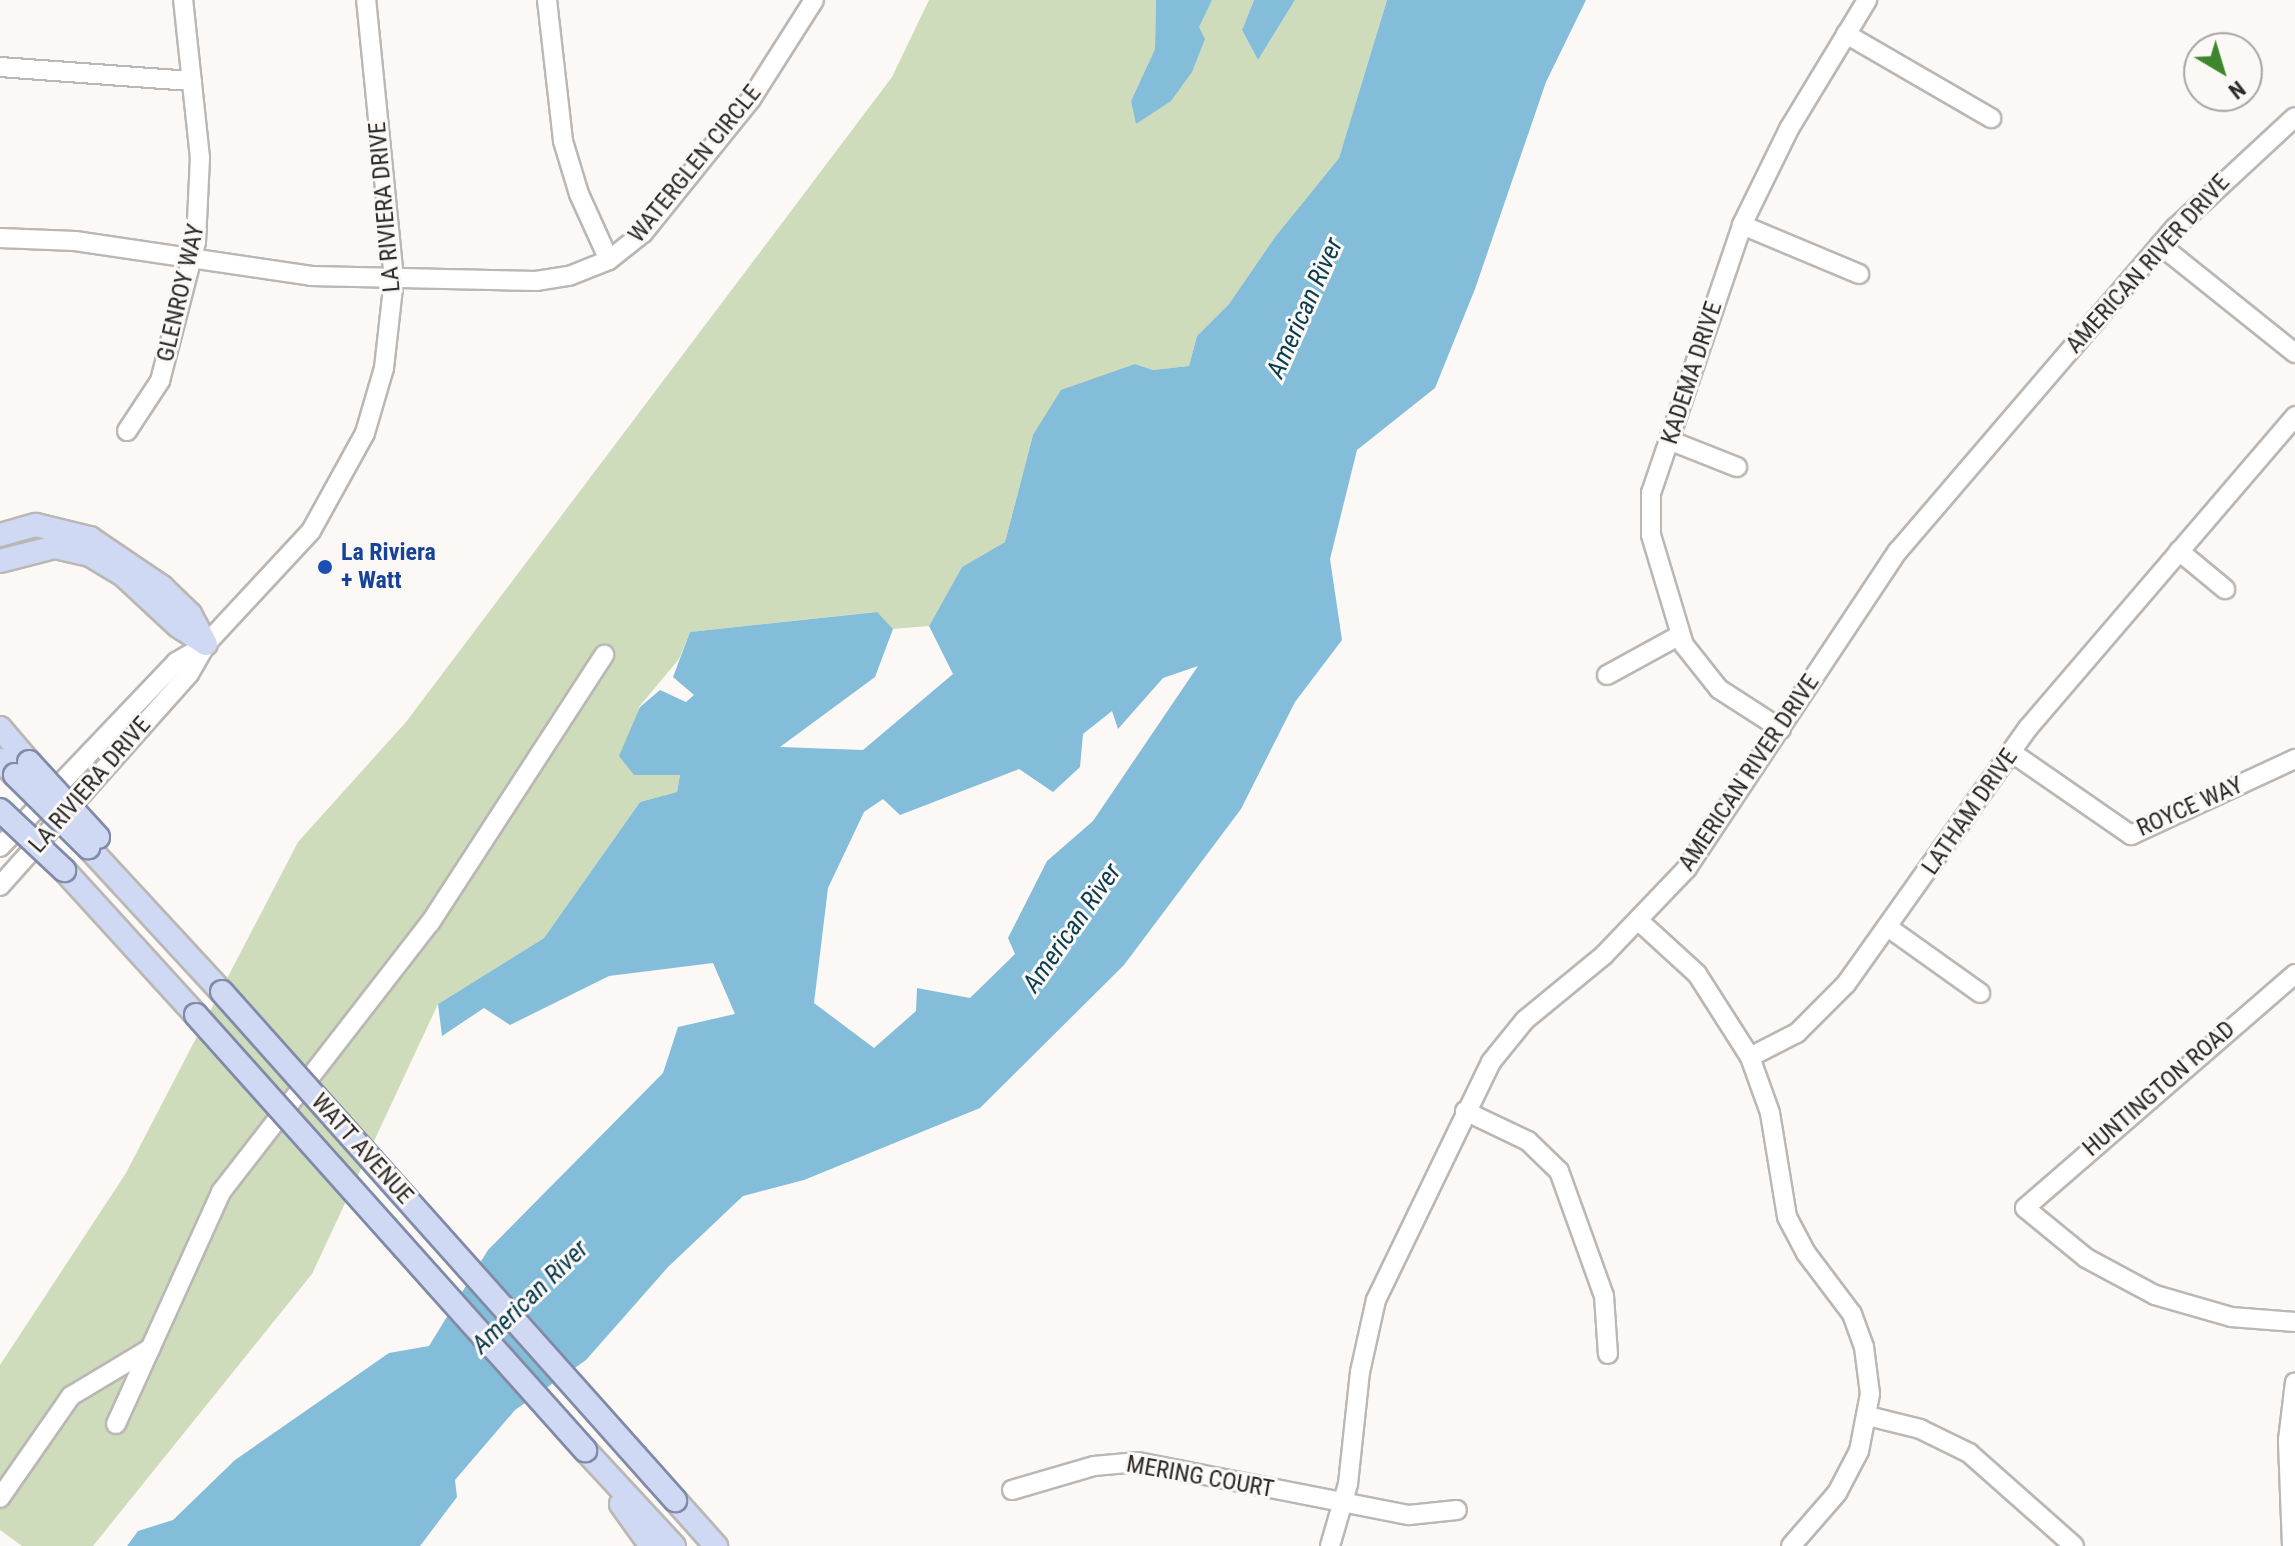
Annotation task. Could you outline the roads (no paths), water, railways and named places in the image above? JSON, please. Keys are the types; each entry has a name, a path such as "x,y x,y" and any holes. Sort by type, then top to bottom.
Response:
{"main road":[{"path":"0,535 36,525 90,538 162,587 190,614 206,644"},
{"path":"0,561 55,547 90,555 122,574 178,626 206,644"},
{"name":"WATT AVENUE","path":"0,728 15,766 93,842 172,936 716,1546"},
{"name":"WATT AVENUE","path":"0,810 64,870 196,1015 585,1450 648,1534 674,1546"}],"street":[{"name":"GLENROY WAY","path":"127,431 160,381 192,259 201,194 183,0"},
{"name":"LA RIVIERA DRIVE","path":"0,886 189,674 206,644 311,531 347,474 382,379 394,279 366,0"},
{"path":"547,0 563,141 579,194 609,260"},
{"name":"WATERGLEN CIRCLE","path":"0,238 75,241 311,276 547,280 609,260 643,233 731,125 814,0"},
{"name":"KADEMA DRIVE","path":"1781,729 1719,689 1696,664 1680,635 1649,514 1654,483 1671,441 1742,225 1789,129 1867,0"},
{"path":"1846,34 1991,118"},
{"path":"0,67 191,81"},
{"name":"AMERICAN RIVER DRIVE","path":"1330,1546 1344,1502 1360,1372 1376,1300 1491,1062 1525,1020 1639,921 1708,839 1898,551 2160,245 2221,181 2295,117"},
{"path":"1742,225 1859,274"},
{"path":"0,238 0,248"},
{"path":"2160,245 2295,353"},
{"name":"LATHAM DRIVE","path":"1750,1057 1778,1045 1816,1018 1889,928 2011,752 2295,416"},
{"path":"1671,441 1737,467"},
{"path":"2179,551 2225,589"},
{"path":"1607,675 1680,635"},
{"name":"LA RIVIERA DRIVE","path":"0,847 176,662 206,644"},
{"path":"116,1424 221,1192 430,923 604,655"},
{"name":"ROYCE WAY","path":"2011,752 2131,835 2295,759"},
{"path":"1639,921 1697,974 1750,1057 1770,1113 1787,1217 1852,1314 1864,1347 1868,1416 1849,1473 1791,1546"},
{"path":"1889,928 1980,993"},
{"name":"HUNTINGTON ROAD","path":"2295,974 2025,1208 2086,1258 2155,1295 2231,1317 2295,1322"},
{"path":"1465,1111 1528,1141 1559,1171 1604,1296 1608,1354"},
{"path":"0,1498 71,1396 151,1348"},
{"path":"2292,1546 2288,1440 2295,1382"},
{"path":"1868,1416 1920,1429 1969,1453 2074,1546"},
{"name":"MERING COURT","path":"1012,1490 1094,1466 1138,1462 1409,1515 1457,1510"}],"water":[{"path":"1156,0 1212,0 1199,27 1205,39 1192,72 1171,101 1136,124 1131,101 1155,49"},
{"path":"1254,0 1295,0 1258,60 1242,30"},
{"name":"American River","path":"1387,0 1586,0 1546,82 1475,289 1435,388 1357,450 1330,559 1342,640 1295,702 1241,809 1124,965 980,1108 804,1180 743,1196 668,1267 586,1360 515,1410 455,1480 457,1497 420,1546 127,1546 138,1531 173,1520 235,1460 389,1353 429,1346 488,1250 663,1073 678,1027 735,1014 713,963 609,976 510,1025 484,1008 442,1036 438,1004 544,938 640,802 677,792 680,775 634,775 619,756 640,707 660,690 686,702 694,695 673,677 690,632 877,612 893,629 875,677 780,747 863,750 953,674 929,626 962,567 1005,542 1033,435 1061,390 1135,364 1153,370 1189,366 1197,336 1229,304 1275,237 1339,158","holes":["1198,666 1093,821 1047,861 1008,938 1015,954 970,998 917,988 916,1011 874,1048 814,1003 828,888 864,812 883,799 900,815 1019,769 1053,792 1080,767 1083,734 1112,711 1118,729 1163,678"]}],"place":[{"name":"La Riviera + Watt","path":"325,567"}]}
